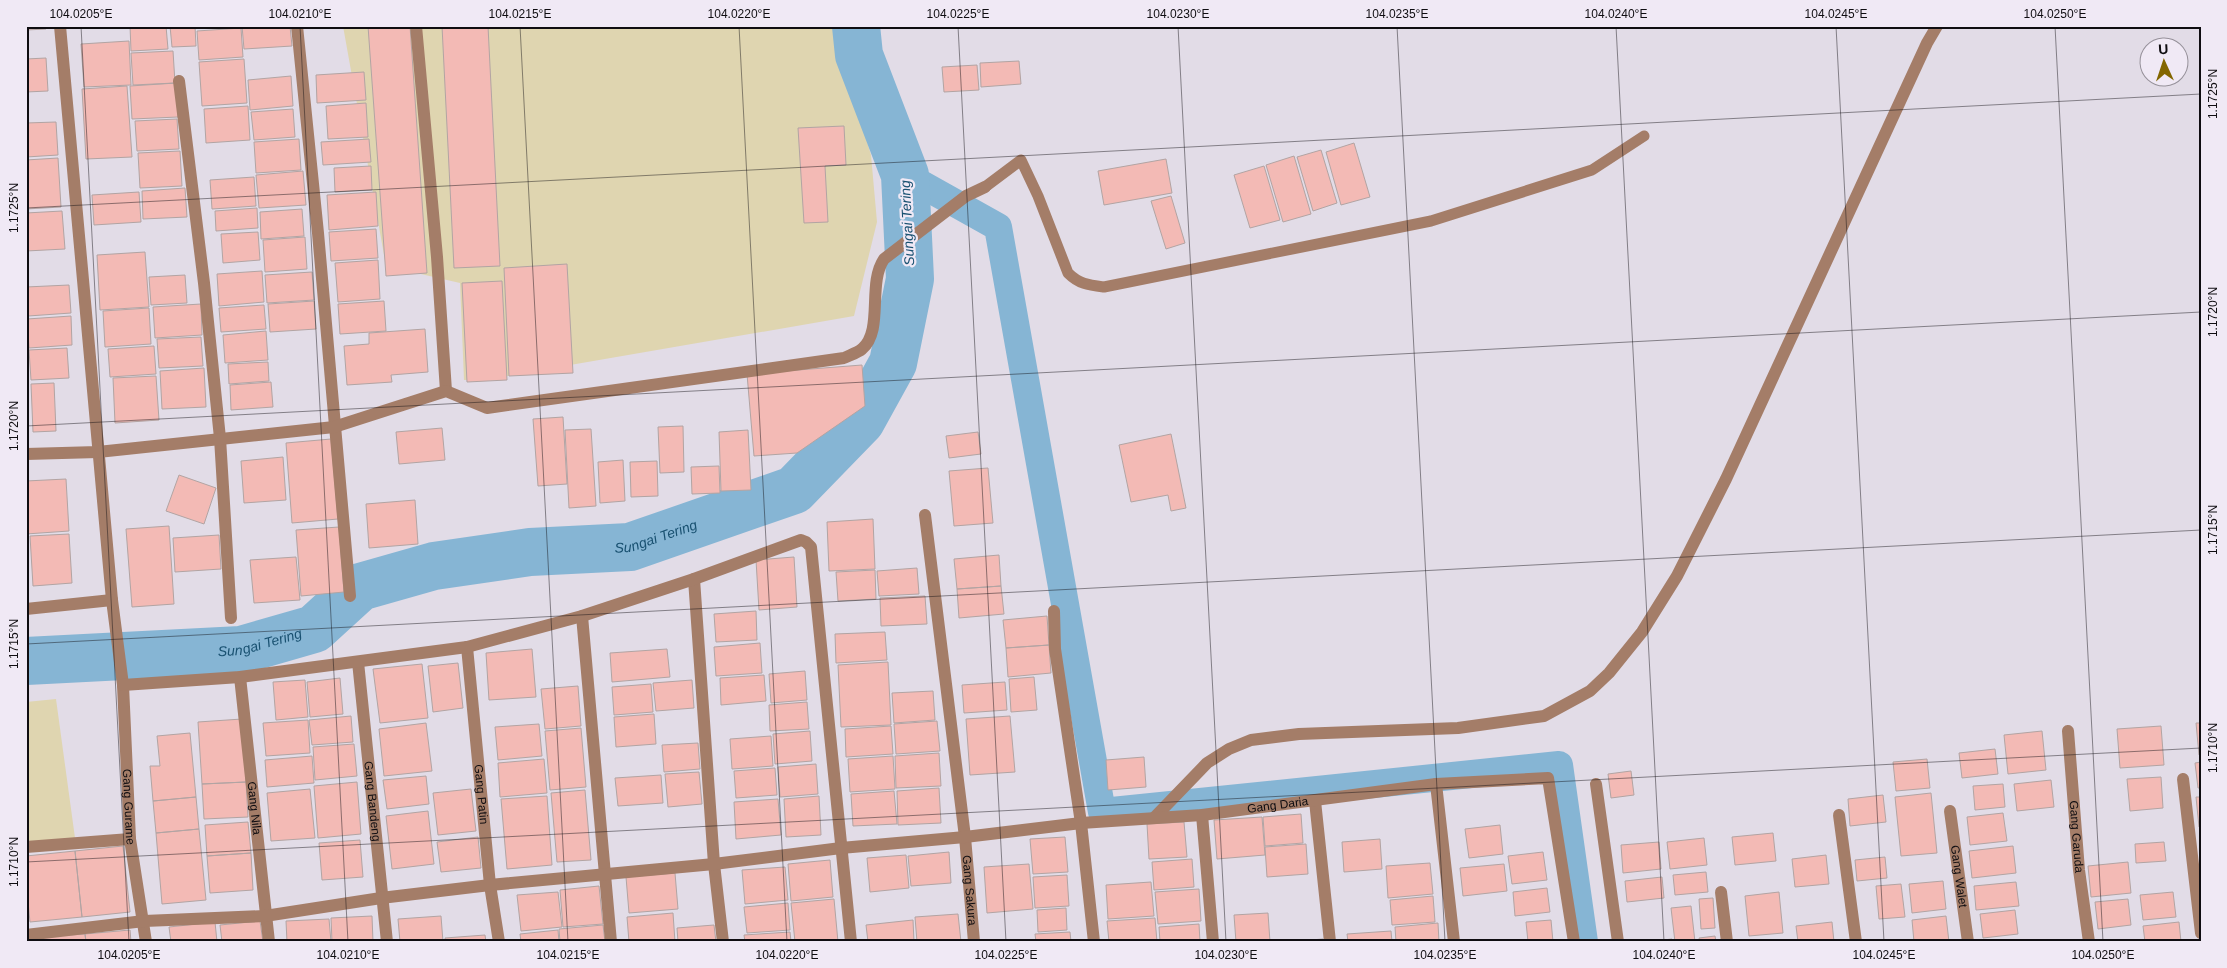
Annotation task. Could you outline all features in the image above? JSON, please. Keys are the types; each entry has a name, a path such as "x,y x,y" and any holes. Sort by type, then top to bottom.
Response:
{"street":[{"name":"Gang Gurame","path":"60,26 112,600 122,670 130,838 146,942"},
{"path":"297,26 318,233 350,596"},
{"path":"416,26 436,247 446,391"},
{"path":"1159,813 1207,763 1229,749 1251,740 1299,734 1458,728 1544,716 1590,691 1609,673 1642,632 1677,576 1726,479 1926,43 1937,26"},
{"path":"179,81 220,438 231,618"},
{"path":"26,454 98,452 334,427 446,391 487,408 844,358 861,350 869,342 872,330 876,273 884,259 966,196 985,187"},
{"name":"Gang Sakura","path":"925,515 965,837 974,942"},
{"path":"123,685 240,677 468,646 582,616 694,579 793,541 800,540 806,542 811,547 851,942"},
{"path":"694,579 714,864 723,942"},
{"path":"26,609 112,600"},
{"path":"1054,611 1055,649 1081,823 1094,942"},
{"path":"582,616 611,942"},
{"name":"Gang Patin","path":"468,646 490,886 498,942"},
{"name":"Gang Bandeng","path":"358,662 387,942"},
{"name":"Gang Nila","path":"240,677 269,942"},
{"name":"Gang Garuda","path":"2068,731 2079,870 2089,942"},
{"name":"Gang Daria","path":"26,935 144,921 265,916 382,898 714,864 841,848 965,837 1159,813 1202,815 1436,784 1549,778 1574,942"},
{"path":"2183,779 2201,933"},
{"path":"1436,784 1454,942"},
{"path":"1596,784 1618,942"},
{"path":"1315,801 1330,942"},
{"name":"Gang Walet","path":"1950,811 1968,942"},
{"path":"1202,815 1213,942"},
{"path":"1839,815 1856,942"},
{"path":"26,847 130,838"},
{"path":"1721,892 1727,942"}],"lane":[{"path":"985,187 1022,160 1068,273 1076,281 1085,285 1104,287 1431,221 1592,170 1644,136"}],"sand":[{"path":"343,26 832,26 871,155 877,222 854,316 489,379 464,380 460,283 386,266"},
{"path":"56,699 75,838 26,842 26,702"}],"building":[{"path":"26,26 45,26 46,29 26,30"},
{"path":"130,26 166,26 168,49 131,51"},
{"path":"170,26 195,26 196,46 172,47"},
{"path":"242,26 290,26 292,46 244,49"},
{"path":"368,26 410,26 427,273 386,276"},
{"path":"442,26 488,26 500,266 454,268"},
{"path":"241,28 243,57 199,60 197,31"},
{"path":"129,41 131,85 84,87 81,44"},
{"path":"173,51 175,83 133,85 131,53"},
{"path":"46,58 48,91 26,92 26,59"},
{"path":"244,59 247,103 202,106 199,62"},
{"path":"1019,61 1021,84 981,87 980,63"},
{"path":"977,65 979,90 944,92 942,67"},
{"path":"364,72 366,100 317,103 316,75"},
{"path":"291,76 293,106 250,110 248,80"},
{"path":"176,83 178,117 132,119 130,86"},
{"path":"127,86 132,157 86,159 82,89"},
{"path":"366,103 368,137 328,139 326,106"},
{"path":"248,106 250,140 206,143 204,109"},
{"path":"293,109 295,137 254,140 251,112"},
{"path":"177,119 179,149 137,151 135,121"},
{"path":"56,122 58,155 26,157 26,123"},
{"path":"844,126 846,165 825,166 828,222 804,223 798,128"},
{"path":"299,139 301,170 256,173 254,142"},
{"path":"369,139 371,162 323,165 321,142"},
{"path":"1354,143 1370,197 1341,205 1326,152"},
{"path":"1321,150 1337,203 1313,211 1297,157"},
{"path":"180,151 182,186 140,188 138,153"},
{"path":"1294,156 1311,214 1283,222 1266,165"},
{"path":"58,158 61,207 26,209 26,160"},
{"path":"1166,159 1172,193 1104,205 1098,171"},
{"path":"371,166 372,190 335,192 334,168"},
{"path":"1264,166 1280,220 1250,228 1234,175"},
{"path":"303,171 306,205 259,208 256,175"},
{"path":"254,177 256,206 212,209 210,180"},
{"path":"185,188 187,217 143,219 142,191"},
{"path":"139,192 141,222 94,225 92,195"},
{"path":"376,192 378,226 329,230 327,195"},
{"path":"1171,196 1185,243 1166,249 1151,201"},
{"path":"257,208 258,228 216,231 215,211"},
{"path":"302,209 304,236 261,239 260,212"},
{"path":"62,211 65,249 26,251 26,213"},
{"path":"376,229 378,258 331,261 329,232"},
{"path":"258,232 260,260 223,263 221,234"},
{"path":"305,237 307,269 265,272 263,240"},
{"path":"145,252 149,307 100,310 97,255"},
{"path":"378,260 380,299 338,302 335,263"},
{"path":"567,264 573,373 509,376 504,268"},
{"path":"262,271 264,302 219,306 217,274"},
{"path":"312,272 314,300 267,303 265,275"},
{"path":"185,275 187,303 151,305 149,277"},
{"path":"502,281 507,380 467,382 462,283"},
{"path":"69,285 71,313 28,316 26,287"},
{"path":"314,301 316,329 270,332 268,304"},
{"path":"384,301 386,331 340,334 338,304"},
{"path":"201,304 202,335 155,338 153,307"},
{"path":"264,305 266,329 221,332 219,308"},
{"path":"149,308 151,344 105,347 103,311"},
{"path":"71,316 72,345 29,348 27,319"},
{"path":"425,329 428,372 391,375 392,382 347,385 344,346 369,344 369,333"},
{"path":"266,331 268,360 225,363 223,335"},
{"path":"201,337 203,366 159,368 157,339"},
{"path":"154,346 156,374 110,377 108,349"},
{"path":"67,348 69,378 31,380 29,350"},
{"path":"268,362 269,381 229,384 228,364"},
{"path":"26,363 28,394 26,394"},
{"path":"862,365 865,406 797,453 754,456 747,374"},
{"path":"204,368 206,407 162,409 160,371"},
{"path":"156,376 159,420 115,423 113,378"},
{"path":"271,382 273,407 231,410 230,385"},
{"path":"54,383 56,431 33,432 31,384"},
{"path":"563,417 567,484 538,486 533,419"},
{"path":"683,426 684,472 660,473 658,427"},
{"path":"442,428 445,460 399,464 396,432"},
{"path":"591,429 596,506 569,508 565,430"},
{"path":"748,430 751,490 721,491 719,432"},
{"path":"978,432 981,454 949,458 946,436"},
{"path":"1171,434 1186,508 1171,511 1168,495 1131,502 1119,445"},
{"path":"331,439 338,519 292,523 286,443"},
{"path":"283,457 286,500 244,503 241,461"},
{"path":"623,460 625,501 600,503 598,462"},
{"path":"657,461 658,496 631,497 630,462"},
{"path":"719,466 720,493 692,494 691,467"},
{"path":"988,468 993,523 954,526 949,471"},
{"path":"179,475 216,488 204,524 166,511"},
{"path":"66,479 69,531 26,534 26,481"},
{"path":"415,500 418,544 369,548 366,504"},
{"path":"873,519 875,569 829,571 827,522"},
{"path":"169,526 174,604 132,607 126,529"},
{"path":"339,527 344,592 301,596 296,530"},
{"path":"69,534 72,583 33,586 30,536"},
{"path":"219,535 221,569 175,572 173,538"},
{"path":"999,555 1001,586 957,589 954,559"},
{"path":"296,557 300,600 254,603 250,560"},
{"path":"794,557 797,607 759,610 756,560"},
{"path":"917,568 919,594 879,596 877,571"},
{"path":"875,570 876,599 838,601 836,572"},
{"path":"1001,586 1004,614 959,618 957,589"},
{"path":"925,596 927,624 881,626 880,598"},
{"path":"756,611 757,640 716,642 714,614"},
{"path":"1047,616 1049,645 1006,648 1003,620"},
{"path":"885,632 887,660 836,663 835,634"},
{"path":"760,643 762,673 716,676 714,647"},
{"path":"1049,645 1051,673 1008,677 1006,648"},
{"path":"532,649 536,697 489,700 486,653"},
{"path":"667,649 670,677 612,682 610,653"},
{"path":"888,662 891,725 841,727 838,665"},
{"path":"458,663 463,708 433,712 428,666"},
{"path":"422,664 428,718 380,723 373,669"},
{"path":"805,671 807,700 771,703 769,674"},
{"path":"764,675 766,701 721,705 720,678"},
{"path":"1034,677 1037,710 1011,712 1009,679"},
{"path":"340,678 343,714 310,717 307,682"},
{"path":"305,680 308,717 276,720 273,682"},
{"path":"692,680 694,708 656,711 653,683"},
{"path":"1005,682 1007,710 964,713 962,685"},
{"path":"651,684 653,712 614,715 612,687"},
{"path":"578,686 581,726 545,729 541,689"},
{"path":"933,691 935,720 894,723 892,693"},
{"path":"807,702 809,729 770,731 769,705"},
{"path":"654,714 656,744 616,747 614,717"},
{"path":"351,716 353,742 312,745 309,720"},
{"path":"1010,716 1015,772 970,775 966,719"},
{"path":"242,719 246,782 202,784 198,722"},
{"path":"308,720 310,753 266,756 263,723"},
{"path":"937,721 940,751 896,754 894,724"},
{"path":"426,723 432,771 384,776 379,729"},
{"path":"2196,723 2201,723 2201,754 2199,755"},
{"path":"539,724 542,756 498,760 495,727"},
{"path":"891,726 893,754 846,757 845,729"},
{"path":"2161,726 2164,765 2120,768 2117,729"},
{"path":"581,728 586,787 550,790 545,731"},
{"path":"810,731 812,761 775,764 773,734"},
{"path":"2042,731 2046,770 2008,774 2004,735"},
{"path":"190,733 196,797 153,801 150,766 160,766 157,736"},
{"path":"771,736 773,766 732,769 730,739"},
{"path":"698,743 700,769 664,772 662,745"},
{"path":"354,744 357,776 315,780 313,747"},
{"path":"1995,749 1998,774 1962,778 1959,753"},
{"path":"939,753 941,786 896,788 895,756"},
{"path":"312,756 314,783 267,787 265,760"},
{"path":"893,756 895,789 850,792 848,759"},
{"path":"1144,757 1146,787 1108,790 1106,760"},
{"path":"544,759 547,793 500,797 498,763"},
{"path":"1927,759 1930,788 1896,791 1893,762"},
{"path":"2201,762 2201,788 2198,788 2195,763"},
{"path":"816,764 818,794 780,797 778,767"},
{"path":"775,768 777,795 736,798 734,771"},
{"path":"1631,771 1634,795 1611,798 1608,774"},
{"path":"699,772 702,804 668,807 665,774"},
{"path":"661,775 663,803 618,806 615,778"},
{"path":"426,776 429,804 387,809 383,780"},
{"path":"2161,777 2163,808 2130,811 2127,779"},
{"path":"2051,780 2054,807 2017,811 2014,784"},
{"path":"246,782 248,817 204,819 202,784"},
{"path":"357,782 361,834 318,838 314,786"},
{"path":"2003,784 2005,807 1975,810 1973,786"},
{"path":"939,788 941,823 898,825 897,791"},
{"path":"310,789 315,838 271,841 267,793"},
{"path":"471,789 476,831 438,835 433,793"},
{"path":"585,790 591,860 557,862 551,793"},
{"path":"894,791 897,824 853,826 851,794"},
{"path":"1931,793 1937,853 1901,856 1895,797"},
{"path":"1883,795 1886,822 1850,826 1848,799"},
{"path":"547,796 552,865 507,869 501,799"},
{"path":"819,796 821,835 786,837 784,799"},
{"path":"196,797 199,829 156,833 153,801"},
{"path":"2196,797 2201,797 2201,827 2199,827"},
{"path":"778,799 781,835 736,839 734,802"},
{"path":"428,811 434,864 392,869 386,816"},
{"path":"2003,813 2007,841 1970,845 1967,817"},
{"path":"1301,814 1303,843 1265,846 1263,817"},
{"path":"1262,817 1265,855 1217,859 1214,820"},
{"path":"248,822 251,853 207,856 205,825"},
{"path":"1184,822 1187,857 1149,859 1147,824"},
{"path":"1500,825 1503,854 1469,858 1465,829"},
{"path":"199,829 206,900 162,904 156,833"},
{"path":"1773,833 1776,861 1735,865 1732,837"},
{"path":"478,837 481,868 441,872 437,842"},
{"path":"1065,837 1068,872 1033,874 1030,839"},
{"path":"1704,838 1707,865 1670,869 1667,842"},
{"path":"1380,839 1382,869 1344,872 1342,842"},
{"path":"360,840 363,877 322,880 319,843"},
{"path":"1659,842 1661,869 1623,873 1621,845"},
{"path":"2164,842 2166,861 2136,863 2135,844"},
{"path":"1306,844 1308,874 1267,877 1265,847"},
{"path":"123,846 130,912 82,917 75,851"},
{"path":"2013,846 2016,873 1972,878 1969,851"},
{"path":"75,851 82,917 30,922 26,882 26,856"},
{"path":"949,852 951,883 911,886 908,856"},
{"path":"1543,852 1547,880 1512,884 1508,856"},
{"path":"251,853 253,890 210,893 207,856"},
{"path":"906,855 909,888 870,892 867,858"},
{"path":"1826,855 1829,884 1795,887 1792,859"},
{"path":"1885,857 1887,878 1857,881 1855,860"},
{"path":"1192,859 1194,887 1154,890 1152,862"},
{"path":"830,860 833,897 791,901 788,864"},
{"path":"2128,862 2131,893 2091,897 2088,866"},
{"path":"1430,863 1433,894 1388,898 1386,866"},
{"path":"1029,864 1033,909 987,913 984,867"},
{"path":"1504,864 1507,891 1463,896 1460,868"},
{"path":"785,867 788,900 745,904 742,870"},
{"path":"1706,872 1708,892 1675,895 1673,875"},
{"path":"675,873 678,909 629,913 626,877"},
{"path":"1067,875 1069,906 1035,908 1033,877"},
{"path":"1662,877 1664,898 1627,902 1625,881"},
{"path":"1943,881 1946,909 1912,913 1909,884"},
{"path":"1151,882 1154,916 1108,919 1106,885"},
{"path":"2016,882 2019,906 1976,910 1974,886"},
{"path":"1901,884 1905,917 1879,919 1876,886"},
{"path":"599,886 603,924 563,927 560,890"},
{"path":"1547,888 1550,912 1515,916 1513,892"},
{"path":"1199,889 1201,921 1158,924 1155,892"},
{"path":"558,892 562,927 521,931 517,895"},
{"path":"1779,892 1783,933 1749,936 1745,896"},
{"path":"2173,892 2176,917 2143,920 2140,895"},
{"path":"1433,896 1435,922 1392,925 1390,900"},
{"path":"1713,898 1715,928 1701,929 1699,899"},
{"path":"834,899 838,942 795,942 791,903"},
{"path":"2128,899 2131,925 2098,929 2095,902"},
{"path":"788,903 790,930 747,933 744,907"},
{"path":"1691,906 1695,942 1675,942 1671,908"},
{"path":"1066,908 1067,930 1038,932 1037,910"},
{"path":"2015,910 2018,934 1983,938 1980,914"},
{"path":"673,913 675,942 629,942 627,917"},
{"path":"1268,913 1270,942 1236,942 1234,915"},
{"path":"958,914 961,942 917,942 915,917"},
{"path":"372,916 373,942 332,942 331,918"},
{"path":"441,916 443,942 400,942 398,919"},
{"path":"1946,916 1949,942 1914,942 1912,920"},
{"path":"1155,918 1157,942 1109,942 1107,921"},
{"path":"329,919 331,942 287,942 286,921"},
{"path":"913,920 914,942 868,942 866,925"},
{"path":"1551,920 1553,942 1528,942 1526,922"},
{"path":"260,921 263,942 222,942 220,925"},
{"path":"215,922 217,942 171,942 169,927"},
{"path":"1832,922 1834,942 1798,942 1796,926"},
{"path":"2179,922 2181,942 2145,942 2143,926"},
{"path":"1438,923 1439,942 1396,942 1395,927"},
{"path":"1199,924 1200,942 1160,942 1159,927"},
{"path":"603,925 605,942 560,942 559,929"},
{"path":"714,925 716,942 678,942 677,928"},
{"path":"130,930 131,942 86,942 85,934"},
{"path":"558,930 559,942 521,942 520,934"},
{"path":"1391,931 1392,942 1348,942 1347,934"},
{"path":"790,932 791,942 745,942 744,935"},
{"path":"1070,932 1071,942 1036,942 1035,934"},
{"path":"85,934 86,942 38,942 38,937"},
{"path":"485,935 486,942 446,942 445,938"},
{"path":"1715,936 1716,942 1700,942 1699,938"},
{"path":"1323,939 1323,942 1286,942"},
{"path":"1672,939 1672,942 1646,942"}],"waterway":[{"name":"Sungai Tering","path":"26,661 241,650 314,629 360,587 434,566 530,552 630,547 794,490 861,421 893,363 910,279 905,175 859,55 856,26"},
{"path":"905,175 998,227 1102,812 1559,765 1584,942"}]}
